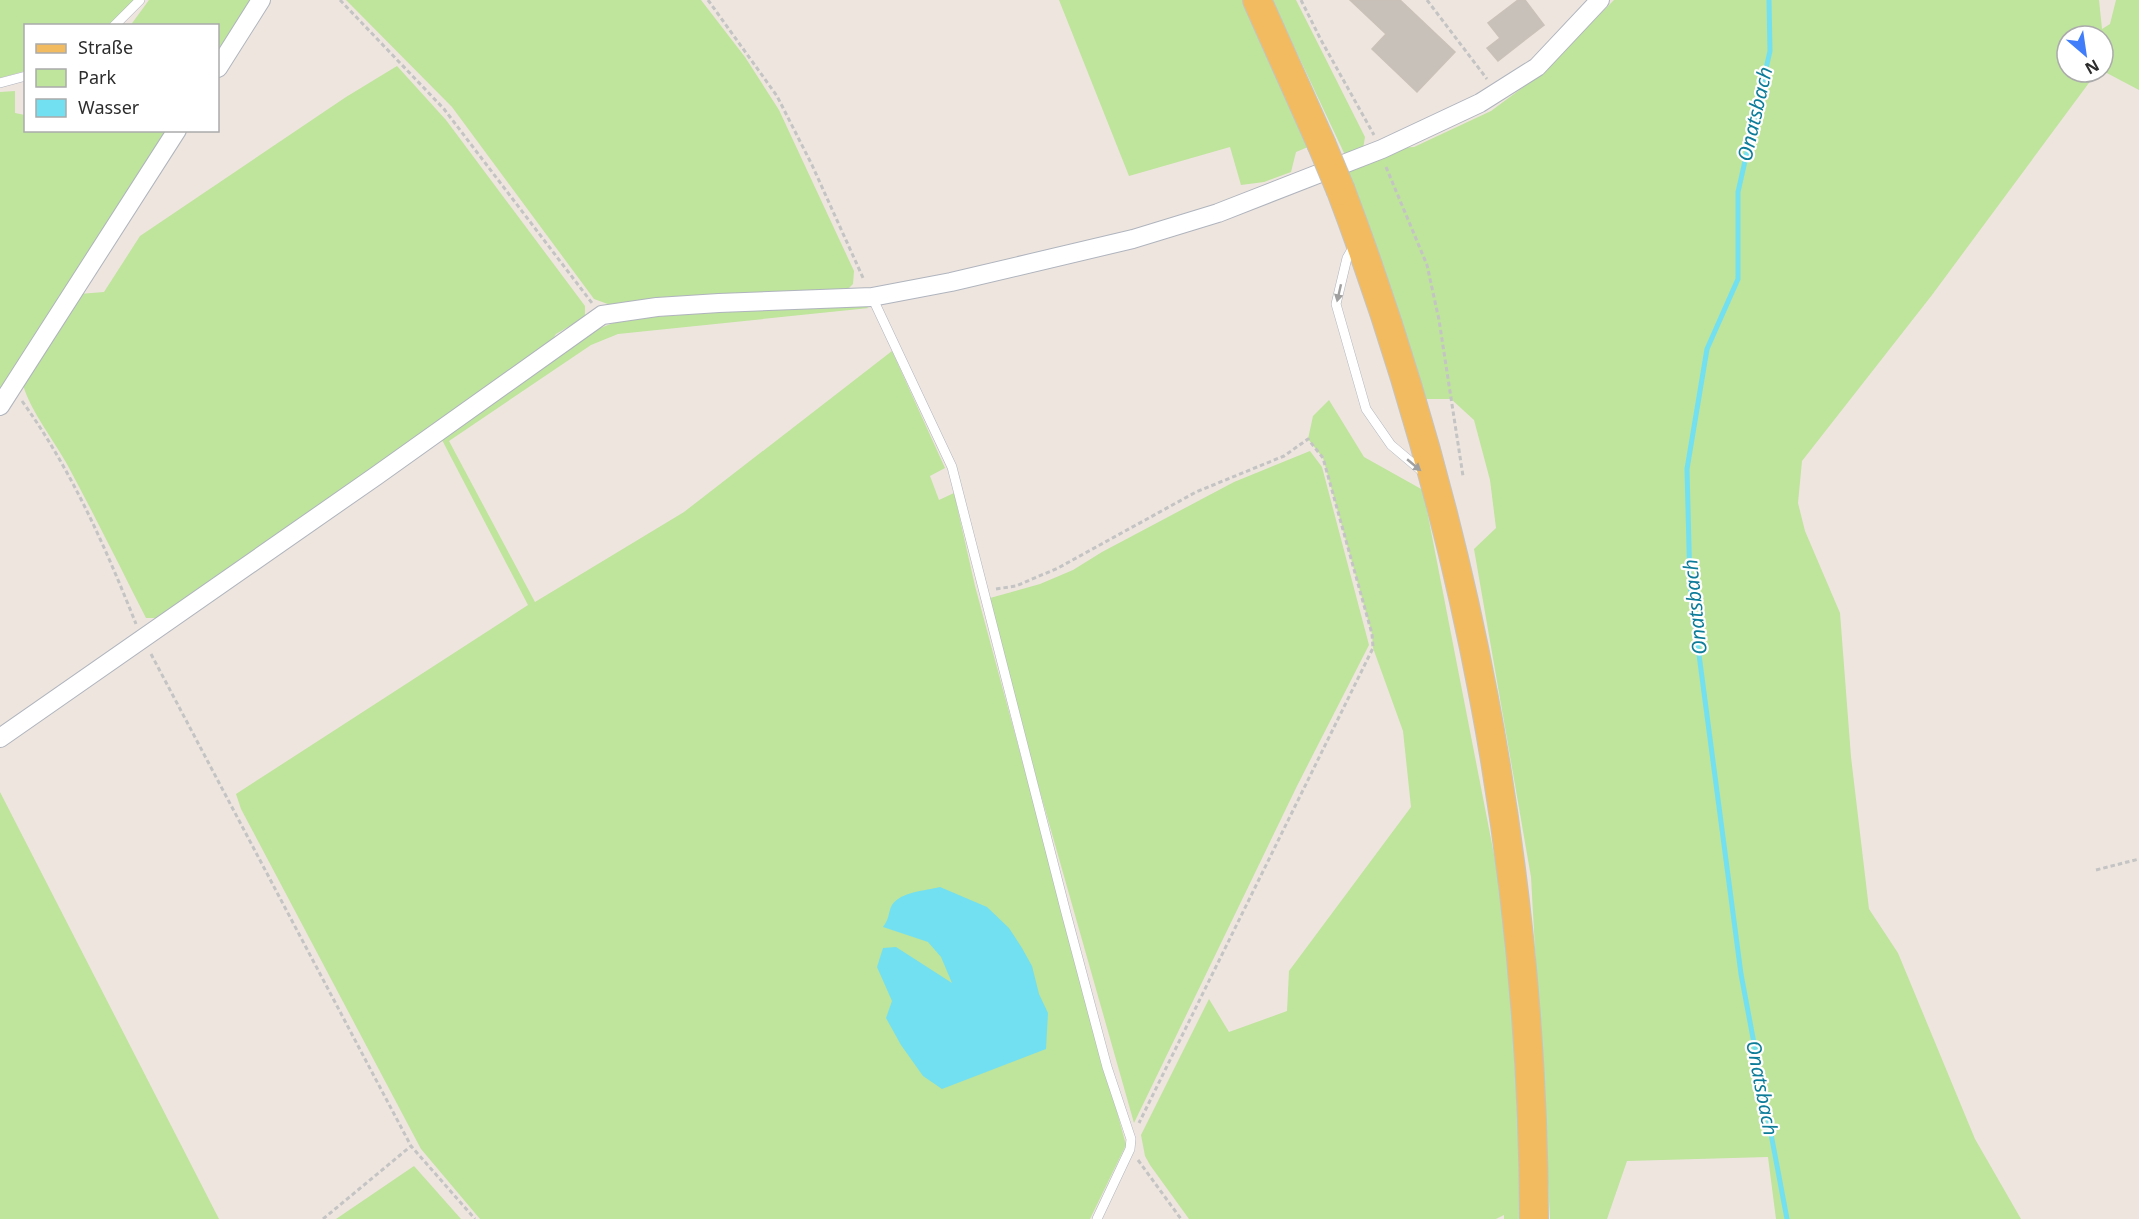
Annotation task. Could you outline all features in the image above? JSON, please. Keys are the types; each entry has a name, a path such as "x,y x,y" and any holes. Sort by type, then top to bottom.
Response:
{"main road":[{"path":"1257,0 1321,143 1359,239 1400,361 1457,570 1482,690 1511,867 1527,1023 1534,1219"}],"street":[{"path":"219,66 261,0"},
{"path":"0,738 602,315 657,307 872,297 951,282 1133,239 1218,213 1382,148 1480,103 1537,67 1600,0"},
{"path":"0,406 176,132"}],"lane":[{"path":"116,24 140,0"},
{"path":"0,83 24,76"},
{"path":"1359,239 1347,258 1336,304 1366,409 1391,445 1435,483"},
{"path":"872,297 952,467 1101,1045 1131,1144 1097,1219"}],"path":[{"path":"340,0 444,109 602,315"},
{"path":"708,0 777,96 812,165 872,297"},
{"path":"1301,0 1382,148 1388,174 1427,265 1439,320 1462,476"},
{"path":"1427,0 1496,94"},
{"path":"12,387 48,436 96,528 142,638 411,1146 475,1219"},
{"path":"983,590 1016,586 1058,568 1196,492 1284,456 1308,439 1323,458 1372,634 1373,648 1131,1144 1180,1219"},
{"path":"2096,870 2139,859"},
{"path":"323,1219 411,1146"}],"green space":[{"path":"0,0 135,0 110,24 24,24 24,71 0,78"},
{"path":"149,0 256,0 219,58 219,24 131,24"},
{"path":"346,0 701,0 745,57 779,110 854,271 853,284 845,292 616,307 594,299 452,107"},
{"path":"1059,0 1244,0 1308,147 1296,152 1291,172 1264,182 1241,185 1230,147 1129,176"},
{"path":"1272,0 1296,0 1365,137 1363,149 1345,155"},
{"path":"1614,0 2099,0 2101,24 2055,24 2055,84 2088,84 1932,295 1802,461 1798,503 1805,531 1840,613 1851,757 1869,909 1898,953 1975,1139 2021,1219 1776,1219 1768,1157 1627,1161 1607,1219 1550,1219 1531,877 1474,549 1496,528 1490,480 1474,420 1451,399 1423,399 1343,166 1382,149 1414,147 1491,111 1541,74"},
{"path":"2116,0 2139,0 2139,90 2115,77 2115,24 2110,24"},
{"path":"397,66 446,120 585,306 585,317 556,334 547,348 159,618 146,618 78,485 37,416 23,385 79,294 104,292 140,236 346,97"},
{"path":"15,91 15,113 24,115 24,132 171,132 0,396 0,92"},
{"path":"857,303 869,308 618,334 591,345 449,441 535,602 684,512 892,351 945,468 930,476 939,500 954,493 975,586 1126,1145 1090,1219 480,1219 421,1149 241,809 236,794 528,605 441,438 593,331 623,319"},
{"path":"1329,400 1364,457 1423,490 1499,880 1516,1042 1522,1219 1504,1219 1504,1215 1496,1219 1189,1219 1145,1156 1141,1135 1209,999 1229,1032 1287,1011 1289,971 1411,807 1403,731 1373,648 1372,634 1323,458 1308,439 1313,416"},
{"path":"1310,451 1322,467 1369,645 1297,786 1134,1123 1037,781 990,598 1040,584 1073,570 1102,552 1234,482"},
{"path":"0,792 219,1219 0,1219"},
{"path":"414,1166 461,1219 336,1219"}],"water":[{"path":"940,887 987,907 1009,928 1032,966 1039,994 1048,1013 1046,1049 942,1089 923,1076 901,1045 886,1018 892,1001 877,967 883,948 896,947 952,983 941,957 928,942 883,927 896,900 914,892"}],"building":[{"path":"1350,0 1400,0 1455,52 1417,92 1372,49 1386,34"},
{"path":"1518,0 1525,0 1544,25 1498,61 1487,48 1500,38 1488,23"}],"waterway":[{"name":"Onatsbach","path":"1769,0 1770,51 1738,192 1738,279 1707,349 1687,469 1690,586 1741,974 1787,1219"}]}
